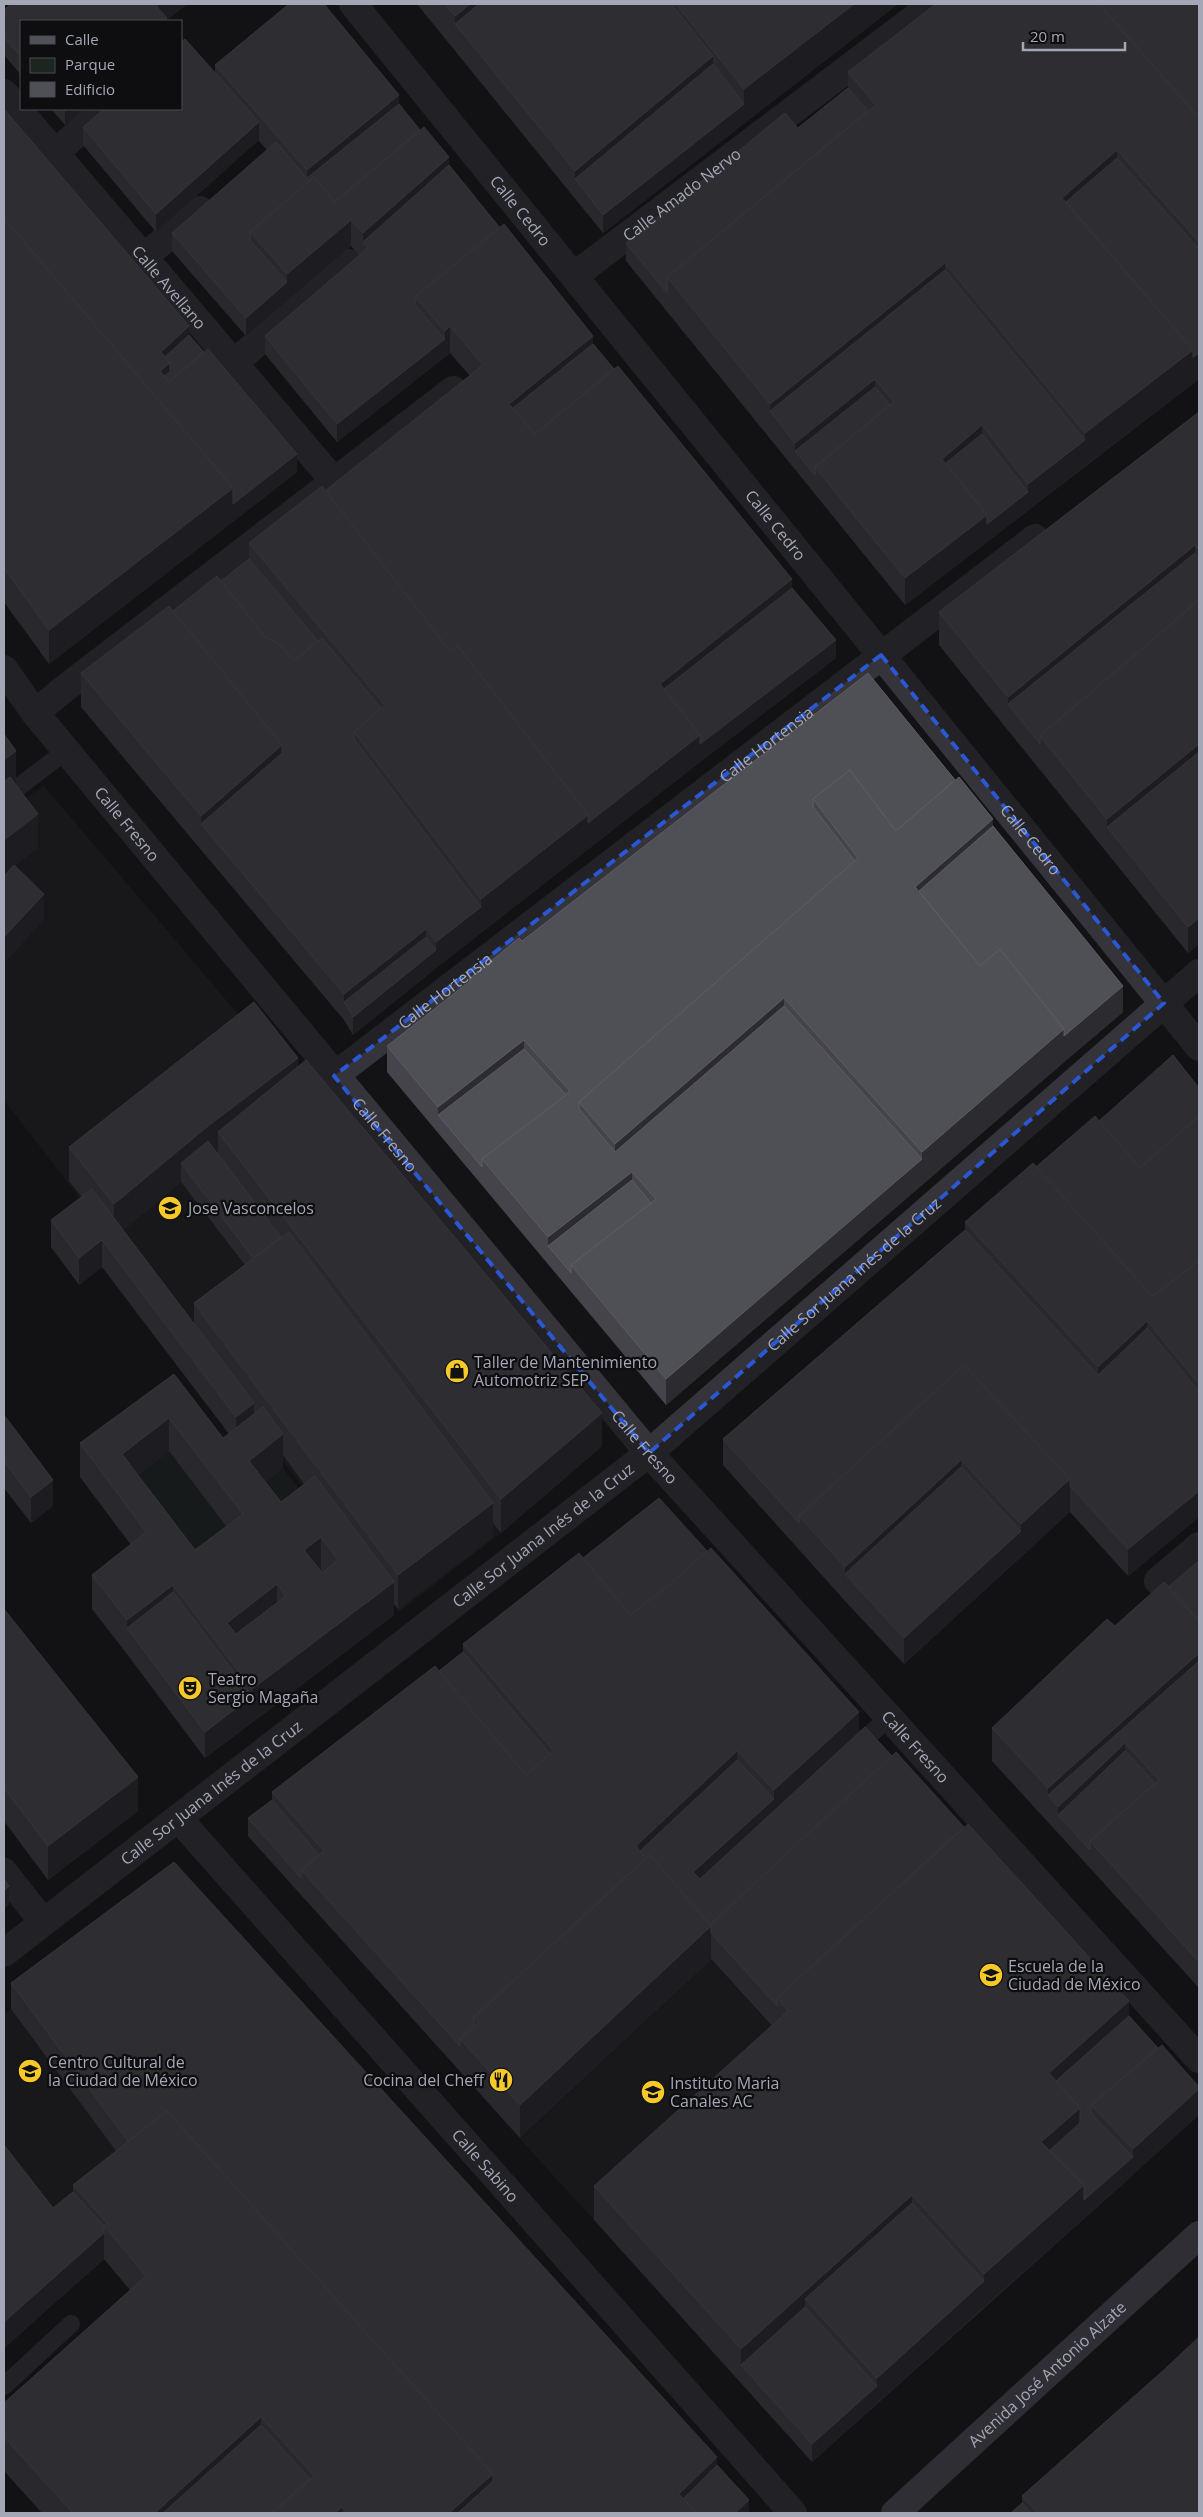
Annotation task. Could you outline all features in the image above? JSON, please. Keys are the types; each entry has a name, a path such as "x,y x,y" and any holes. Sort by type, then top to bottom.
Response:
{"main road":[{"name":"Avenida José Antonio Alzate","path":"895,2513 1199,2235"}],"street":[{"name":"Calle Cedro","path":"353,4 1199,1047"},
{"name":"Calle Amado Nervo","path":"574,276 933,4"},
{"name":"Calle Avellano","path":"4,93 334,481"},
{"path":"55,153 104,110"},
{"path":"144,257 216,196"},
{"path":"234,363 349,263"},
{"path":"35,714 64,689 453,390"},
{"name":"Calle Hortensia","path":"334,1076 1056,522"},
{"name":"Calle Fresno","path":"4,670 35,714 649,1453 1199,2059"},
{"name":"Calle Sor Juana Inés de la Cruz","path":"4,1953 649,1453 1199,974"},
{"path":"1158,1581 1199,1546"},
{"name":"Calle Sabino","path":"178,1818 793,2513"},
{"path":"4,1872 43,1922"}],"lane":[{"path":"4,798 66,751"},
{"path":"838,1763 889,1717"},
{"path":"4,2386 71,2324"}],"highlighted area":[{"path":"881,655 1164,1003 649,1453 334,1076"}],"shaded area":[{"name":"Jose Vasconcelos","path":"44,786 306,1094 319,1295 501,1533 399,1612 4,1100 4,812"},
{"name":"Instituto Maria Canales AC","path":"711,1960 777,2032 594,2220 520,2139"},
{"name":"Centro Cultural de la Ciudad de México","path":"11,2009 132,2172 53,2234 4,2171 4,2014"}],"green space":[{"path":"169,1451 243,1548 195,1584 122,1488"},
{"path":"283,1468 315,1509 281,1536 249,1494"}],"building":[{"path":"11,4 154,4 167,18 165,20 20,20 20,56 4,37 4,10"},
{"path":"289,4 324,4 399,95 307,170 215,65"},
{"path":"445,4 470,4 455,16"},
{"path":"479,4 671,4 713,56 575,171 455,24"},
{"path":"676,4 854,4 744,89"},
{"path":"936,4 1099,4 1199,118 1199,242 1117,150 1062,198 1193,350 1085,433 945,263 770,404 667,277 876,105 848,72"},
{"path":"1099,4 1199,4 1199,118"},
{"path":"185,39 259,122 156,214 83,127 103,110 182,110 182,41"},
{"path":"713,64 744,104 603,215 575,179"},
{"path":"848,88 868,111 667,277 667,293 626,243 785,113 798,128"},
{"path":"399,104 420,130 335,202 314,177 250,232 250,240 287,282 246,318 172,233 276,142 307,178"},
{"path":"4,109 189,326 161,352 170,363 160,371 169,382 208,349 297,454 233,504 233,488 4,218"},
{"path":"424,127 449,157 363,233 351,220 287,274 250,232 314,177 335,202"},
{"path":"1117,158 1199,249 1199,353 1193,357 1193,350 1066,202"},
{"path":"449,165 500,228 415,297 415,305 445,339 337,424 265,336 368,248 363,242"},
{"path":"4,218 233,488 49,630 4,568"},
{"path":"504,224 593,336 509,404 535,434 618,366 792,579 660,684 700,735 588,823 588,815 458,646 450,651 325,491 483,365 450,326 445,331 415,297"},
{"path":"945,270 1085,440 1028,484 982,425 942,459 987,515 905,578 815,467 894,402 875,379 795,443 770,411"},
{"path":"189,335 204,352 169,382 164,376 170,372 170,363 165,357"},
{"path":"593,344 614,369 535,434 513,408"},
{"path":"875,387 890,405 815,467 815,475 795,451"},
{"path":"1199,412 1199,550 1195,545 1008,697 939,612"},
{"path":"982,434 1028,492 987,524 987,515 946,463"},
{"path":"322,486 450,651 458,646 588,815 481,899 354,732 385,705 249,543"},
{"path":"1195,553 1199,558 1199,600 1040,736 1040,744 1008,704"},
{"path":"249,559 318,641 294,661 279,644 265,637 221,581"},
{"path":"217,576 265,637 279,644 294,661 322,638 381,708 354,732 354,739 481,907 436,942 426,929 344,994 201,824 282,753 282,745 173,611"},
{"path":"792,588 836,640 700,744 700,735 664,689"},
{"path":"1199,600 1199,744 1107,819 1040,736"},
{"path":"169,606 282,745 201,816 81,673"},
{"path":"868,673 955,780 896,831 850,770 813,799 813,807 855,861 579,1102 579,1109 615,1152 784,1006 922,1159 666,1379 571,1265 656,1199 632,1172 548,1237 482,1159 570,1091 524,1040 438,1107 387,1046 470,981 469,979 519,938 522,941"},
{"path":"4,734 16,751 4,760"},
{"path":"1199,752 1199,918 1188,927 1107,827"},
{"path":"850,770 896,831 959,777 993,819 915,887 980,966 1000,949 1064,1029 922,1152 784,998 615,1144 579,1102 858,858 813,799"},
{"path":"10,777 38,814 4,840 4,782"},
{"path":"993,826 1123,986 1064,1036 1064,1029 1000,949 980,966 919,891"},
{"path":"14,865 44,894 4,937 4,876"},
{"path":"426,937 436,950 353,1017 344,1002"},
{"path":"254,1002 298,1058 208,1126 114,1204 69,1147"},
{"path":"524,1049 566,1095 482,1159 482,1167 438,1115"},
{"path":"1173,1055 1199,1088 1199,1116 1140,1168 1099,1121"},
{"name":"Taller de Mantenimiento Automotriz SEP","path":"306,1060 602,1413 501,1499 218,1132"},
{"path":"1095,1116 1140,1168 1199,1116 1199,1259 1190,1268 1152,1296 1036,1167"},
{"path":"208,1141 281,1237 253,1258 181,1163"},
{"path":"1033,1163 1152,1296 1190,1268 1199,1259 1199,1384 1147,1321 1098,1367 965,1222"},
{"path":"632,1180 651,1203 571,1265 571,1273 548,1246"},
{"path":"92,1189 254,1403 236,1417 102,1240 79,1258 51,1220"},
{"path":"965,1230 1098,1375 1147,1328 1199,1392 1199,1491 1128,1549 1070,1486 1070,1479 964,1365 799,1516 799,1523 723,1439"},
{"path":"289,1232 493,1503 398,1575 194,1303"},
{"path":"964,1365 1070,1479 1021,1524 961,1460 845,1567 799,1516"},
{"path":"174,1374 223,1438 263,1407 283,1434 249,1461 281,1502 315,1476 394,1582 252,1689 173,1585 127,1620 92,1575 146,1532 80,1443","holes":["169,1418 243,1514 195,1550 122,1454","321,1537 338,1560 322,1573 304,1550","277,1584 286,1596 236,1634 227,1623"]},
{"path":"4,1415 53,1480 31,1497 4,1461"},
{"path":"961,1467 1021,1531 904,1638 845,1574"},
{"path":"659,1498 707,1551 666,1588 630,1615 583,1558"},
{"path":"711,1548 859,1712 774,1790 737,1751 636,1846 646,1858 474,2017 475,2026 460,2039 460,2046 301,1870 324,1851 272,1792 435,1666 526,1775 554,1751 463,1644 579,1553 630,1615 666,1588"},
{"path":"1199,1561 1199,1621 1168,1587"},
{"path":"1164,1582 1199,1621 1199,1653 1048,1788 992,1728 1107,1619 1115,1626"},
{"name":"Teatro Sergio Magaña","path":"173,1592 252,1696 205,1732 127,1628"},
{"path":"4,1609 138,1777 48,1846 4,1788"},
{"path":"463,1652 550,1754 526,1775 439,1671"},
{"path":"1199,1661 1199,1962 1090,1841 1159,1780 1125,1743 1058,1807 1048,1795"},
{"path":"865,1727 892,1756 710,1925 650,1855 646,1858 640,1851 737,1760 774,1799 693,1872 700,1879"},
{"path":"1125,1751 1155,1783 1090,1841 1090,1850 1058,1815"},
{"path":"896,1752 964,1827 777,1998 777,2006 711,1933 710,1925"},
{"path":"272,1800 319,1855 301,1870 301,1878 248,1818"},
{"path":"968,1824 1129,2001 1049,2073 1080,2108 1041,2142 1084,2185 984,2274 912,2195 741,2349 594,2186 788,2011 777,1998"},
{"path":"650,1855 711,1926 520,2105 460,2039 479,2022 474,2017"},
{"path":"174,1862 717,2457 679,2494 697,2513 458,2513 493,2481 493,2474 167,2111 128,2141 11,1983"},
{"path":"4,1879 9,1886 4,1891"},
{"path":"1129,2016 1158,2048 1091,2105 1091,2113 1133,2157 1084,2200 1084,2185 1050,2150 1080,2123 1080,2108 1056,2081"},
{"path":"1162,2045 1199,2089 1133,2149 1091,2105"},
{"path":"167,2111 493,2474 449,2513 347,2513 342,2507 335,2513 272,2513 314,2476 261,2417 155,2513 73,2513 4,2437 4,2403 146,2276 104,2226 107,2223 73,2185"},
{"path":"4,2145 53,2208 73,2192 104,2226 104,2233 4,2322"},
{"path":"912,2203 984,2281 877,2378 805,2299"},
{"path":"805,2307 877,2386 812,2444 741,2365"},
{"path":"1199,2337 1199,2513 1038,2513 1022,2496"},
{"path":"261,2425 310,2479 272,2513 163,2513"},
{"path":"717,2465 749,2500 735,2513 697,2513 683,2499"},
{"path":"1022,2503 1031,2513 1011,2513"}],"place":[{"name":"Jose Vasconcelos","path":"170,1208"},
{"name":"Taller de Mantenimiento Automotriz SEP","path":"457,1371"},
{"name":"Teatro Sergio Magaña","path":"190,1688"},
{"name":"Escuela de la Ciudad de México","path":"991,1975"},
{"name":"Centro Cultural de la Ciudad de México","path":"30,2071"},
{"name":"Cocina del Cheff","path":"501,2080"},
{"name":"Instituto Maria Canales AC","path":"653,2092"}]}
